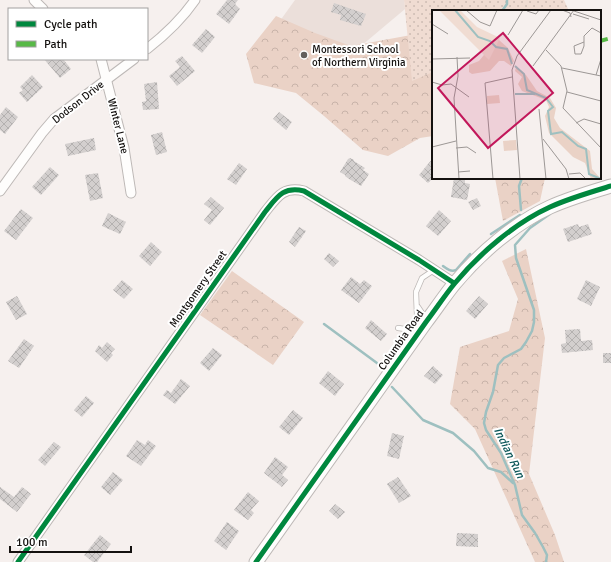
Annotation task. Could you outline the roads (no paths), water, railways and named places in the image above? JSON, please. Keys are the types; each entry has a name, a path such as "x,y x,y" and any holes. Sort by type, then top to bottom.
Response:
{"street":[{"path":"34,0 41,8"},
{"path":"148,48 182,17 194,0"},
{"name":"Winter Lane","path":"101,60 124,148 131,194"},
{"name":"Dodson Drive","path":"0,191 42,133 54,119 133,60"},
{"name":"Columbia Road","path":"256,562 418,326 476,259 493,244 518,226 550,207 611,186"},
{"name":"Montgomery Street","path":"18,562 266,212 282,192 292,190 304,191 454,283"}],"lane":[{"path":"418,326 416,292 422,278 434,270"},
{"path":"418,307 422,313 418,326"},
{"path":"398,328 405,329 418,326"}],"waterway":[{"name":"Indian Run","path":"503,10 507,4 507,0"},
{"name":"Indian Run","path":"521,210 519,186 522,179"},
{"name":"Indian Run","path":"546,562 547,555 535,533 522,515 515,485 501,453 486,430 484,423 493,392 498,365 504,358 521,349 532,331 534,322 534,310 516,258 515,245 530,228 550,214"},
{"path":"491,234 520,215"},
{"path":"443,266 454,271 470,254"},
{"path":"324,324 381,366"},
{"path":"392,387 423,420 453,433 474,451 488,468 501,472 513,483"}],"place":[{"name":"Montessori School of Northern Virginia","path":"304,55"}]}
